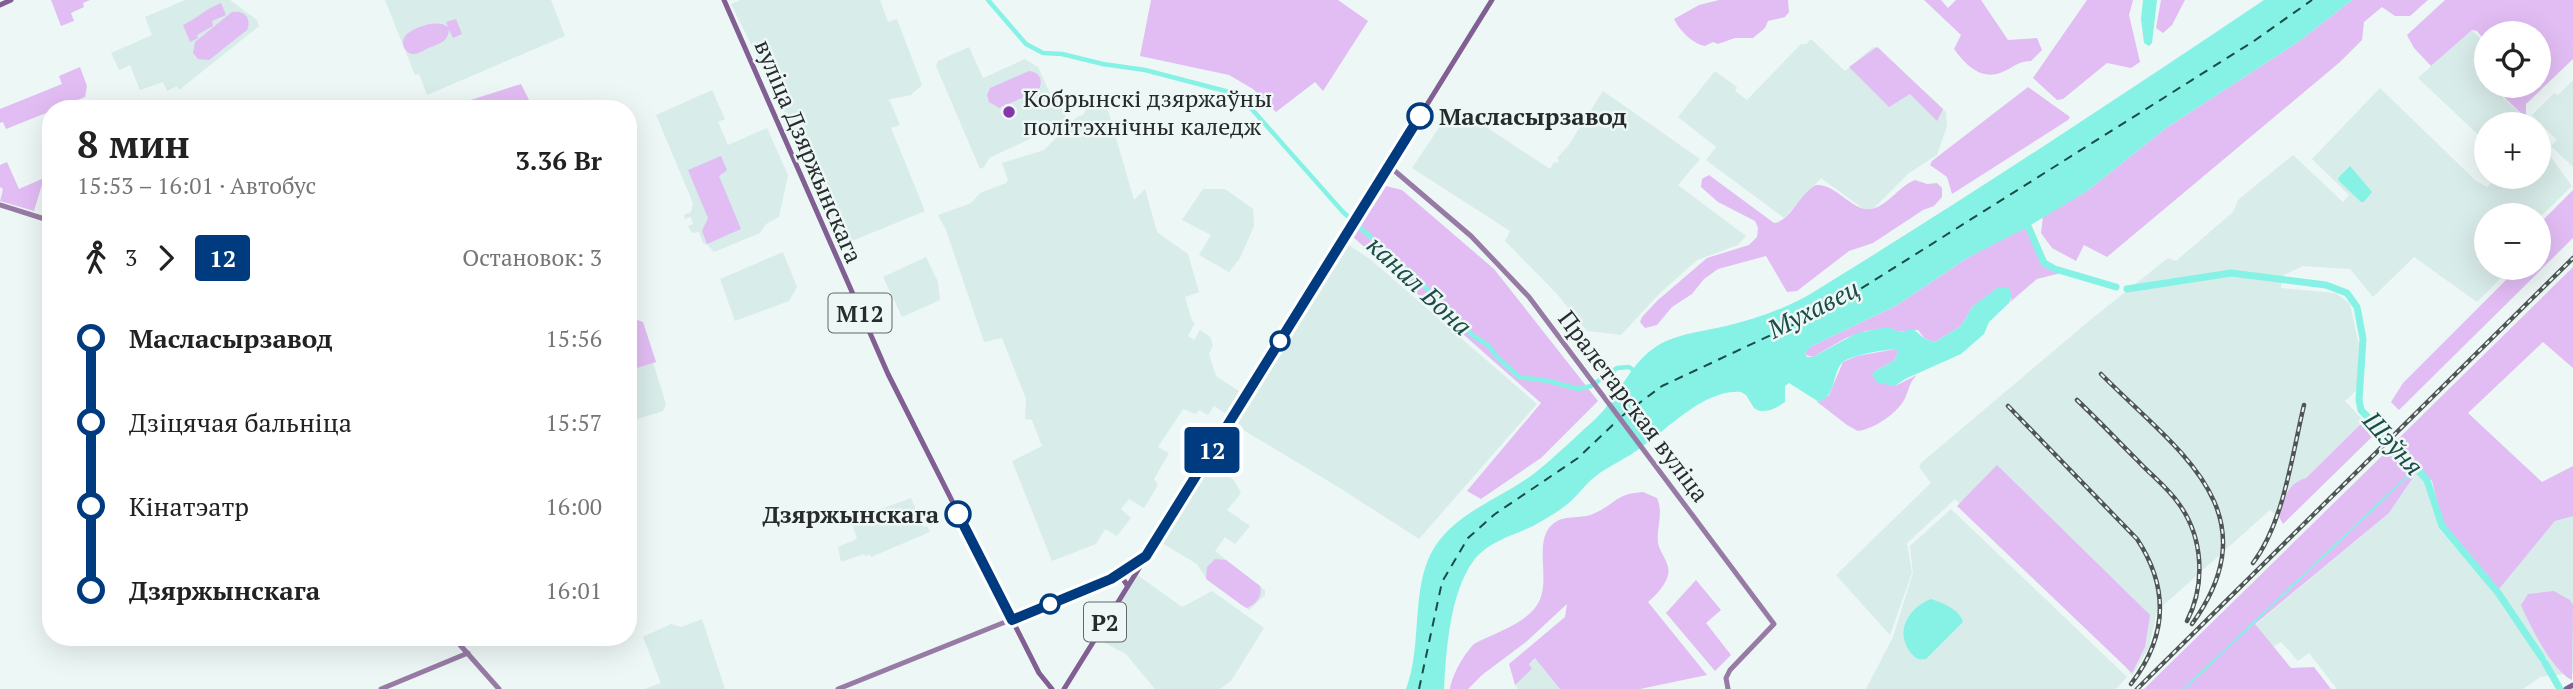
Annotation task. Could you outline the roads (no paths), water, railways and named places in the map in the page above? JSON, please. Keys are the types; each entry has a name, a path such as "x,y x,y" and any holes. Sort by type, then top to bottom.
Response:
{"main road":[{"path":"0,5 11,0"},
{"name":"вуліца Дзяржынскага","path":"724,0 888,374 1039,673 1052,689"},
{"name":"Р2","path":"1064,689 1492,0"},
{"name":"Пралетарская вуліца","path":"1389,166 1471,236 1529,297 1774,624 1730,670 1726,678 1728,689"},
{"path":"0,205 42,218"},
{"path":"838,689 1116,576 1146,556"},
{"path":"1116,576 1123,579 1127,585"},
{"path":"461,646 499,689"},
{"path":"381,689 468,653"}],"water":[{"path":"2143,0 2157,0 2152,43 2149,46 2144,43 2141,19"},
{"name":"Мухавец","path":"2264,0 2352,0 2298,42 2166,128 2087,191 2024,229 1967,258 1897,305 1810,347 1805,353 1807,357 1813,357 1857,333 1887,327 1901,332 1913,329 1925,339 1935,342 1961,326 1973,306 1997,288 2008,287 2012,295 2009,303 1989,322 1984,334 1961,354 1895,386 1878,383 1872,375 1894,361 1898,352 1896,349 1851,358 1841,364 1831,390 1819,402 1789,383 1785,386 1785,402 1766,411 1754,408 1741,392 1712,397 1596,476 1558,511 1480,553 1466,573 1454,605 1444,689 1406,689 1414,654 1422,580 1434,548 1455,524 1523,481 1564,448 1610,403 1633,369 1652,349 1679,336 1770,313 1812,293 2040,149"},
{"path":"2350,166 2372,192 2364,202 2339,181 2338,178"},
{"path":"1931,599 1955,611 1963,622 1926,659 1919,659 1906,645 1904,629 1916,608"}],"waterway":[{"name":"канал Бона","path":"988,0 1026,44 1043,53 1062,54 1145,70 1233,93 1242,98 1343,212 1419,281 1472,335 1488,345 1519,377 1578,389 1591,386 1617,368 1629,367 1636,372"},
{"name":"Шэўня","path":"2025,219 2044,263 2055,269 2116,287"},
{"name":"Шэўня","path":"2127,289 2231,273 2326,285 2347,293 2357,307 2363,339 2359,400 2361,410 2427,480 2442,526 2499,594 2542,658"},
{"path":"2184,689 2416,468"},
{"name":"Шэўня","path":"2545,663 2560,689"}],"railway":[{"path":"2137,689 2573,258"},
{"path":"2101,374 2184,456 2205,485 2219,515 2223,548 2215,584 2192,624"},
{"path":"2077,400 2170,492 2187,517 2193,531 2199,561 2197,592 2187,621"},
{"path":"2253,563 2264,546 2280,508 2304,405"},
{"path":"2008,406 2137,539 2148,558 2159,594 2160,613 2152,649 2131,684"}],"place":[{"name":"Кобрынскі дзяржаўны політэхнічны каледж","path":"1009,112"},
{"name":"Масласырзавод","path":"1420,116"},
{"name":"Дзяржынскага","path":"958,514"}]}
